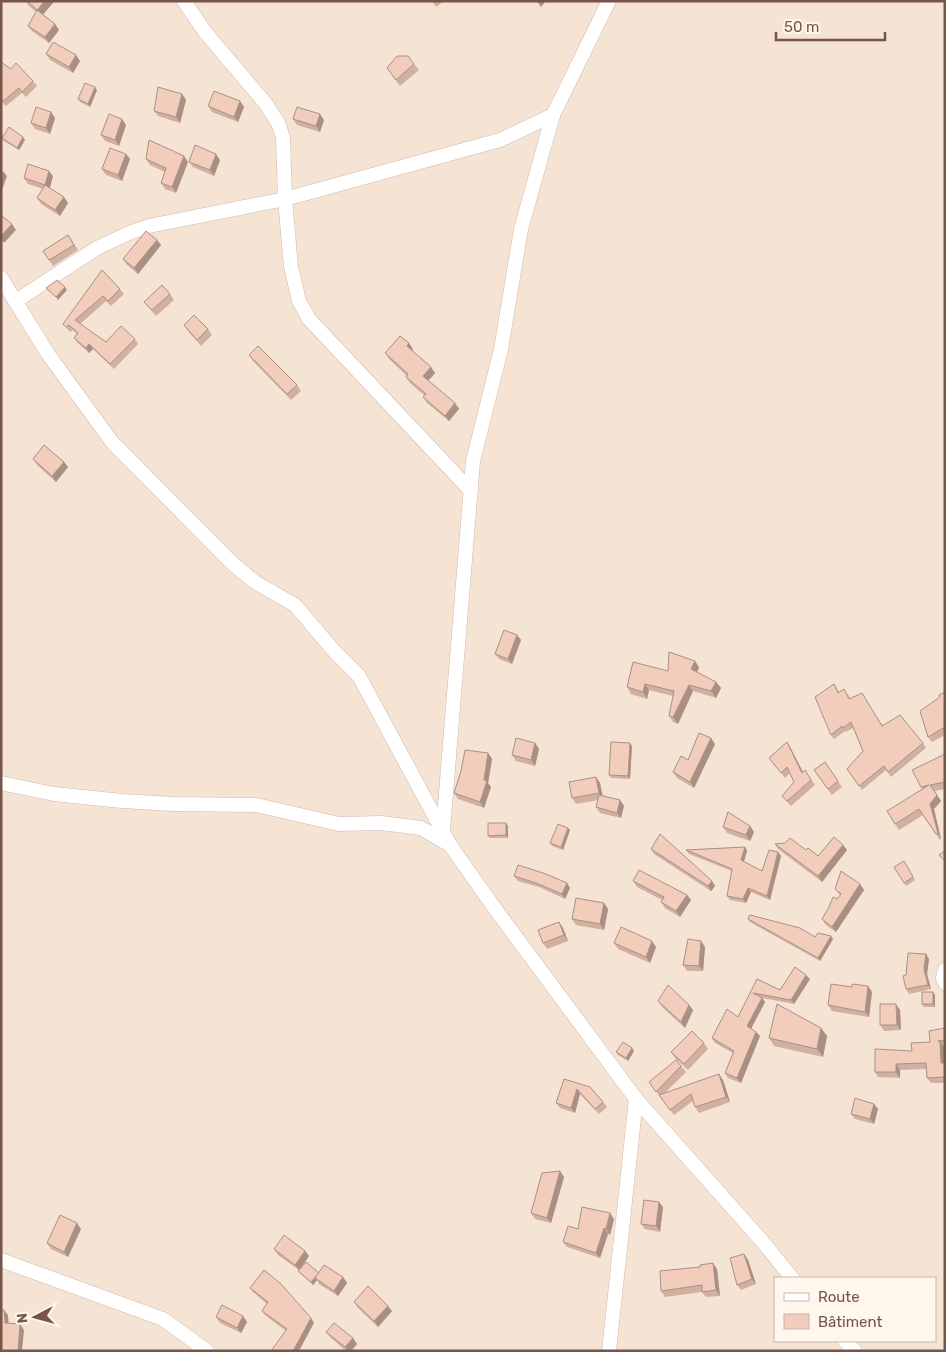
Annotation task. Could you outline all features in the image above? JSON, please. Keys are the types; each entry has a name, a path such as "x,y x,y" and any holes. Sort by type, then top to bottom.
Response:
{"street":[{"path":"184,1 205,32 266,104 278,123 283,137 285,199 292,267 299,301 309,319 471,491"},
{"path":"443,831 473,461 501,349 521,229 553,116 609,1"},
{"path":"16,302 97,248 149,226 285,199 500,140 553,116"},
{"path":"1,278 48,354 112,442 232,563 255,582 295,605 358,676 450,845 636,1099 762,1241 791,1277"},
{"path":"1,783 54,794 122,801 256,805 339,824 381,823 421,828 450,845"},
{"path":"945,970 943,978 945,983"},
{"path":"609,1351 636,1099"},
{"path":"1,1260 163,1319 207,1351"},
{"path":"846,1342 856,1351"}],"shaded area":[{"path":"1,1 945,1 945,1351 1,1351"}],"building":[{"path":"27,1 45,1 37,10"},
{"path":"37,10 55,24 45,37 28,26"},
{"path":"53,42 76,55 69,67 46,54"},
{"path":"397,56 408,56 414,64 396,80 387,68"},
{"path":"1,62 11,69 16,63 33,81 22,92 19,88 3,101 1,100"},
{"path":"85,83 95,87 88,104 78,99"},
{"path":"158,87 182,94 176,117 154,111"},
{"path":"214,91 240,101 234,117 208,106"},
{"path":"36,107 51,112 46,128 31,123"},
{"path":"297,107 320,114 316,126 293,119"},
{"path":"109,114 122,119 115,140 101,135"},
{"path":"9,127 23,137 17,148 2,138"},
{"path":"149,140 184,156 172,187 161,183 166,168 146,159"},
{"path":"195,145 216,154 210,170 189,162"},
{"path":"110,148 126,154 118,175 102,169"},
{"path":"28,164 49,171 45,185 24,178"},
{"path":"45,185 64,197 55,210 37,198"},
{"path":"1,215 12,224 1,236"},
{"path":"146,231 157,240 134,268 123,259"},
{"path":"68,235 74,245 49,260 43,251"},
{"path":"102,270 120,289 108,301 103,296 75,320 106,342 121,326 135,339 110,364 89,344 86,348 74,338 78,333 69,325 66,327 63,324"},
{"path":"57,280 65,287 56,297 46,288"},
{"path":"162,285 170,294 152,310 144,302"},
{"path":"194,315 208,329 197,340 184,325"},
{"path":"400,336 409,343 407,346 431,367 423,376 455,403 445,416 423,397 426,394 406,377 408,374 385,353"},
{"path":"258,346 297,385 287,394 249,355"},
{"path":"44,445 64,462 52,476 33,459"},
{"path":"504,630 517,635 508,659 495,654"},
{"path":"669,652 695,661 691,669 716,682 711,691 689,685 673,717 669,716 674,691 645,684 643,692 627,687 633,662 668,671"},
{"path":"834,684 838,693 844,689 849,699 862,693 882,726 900,715 923,743 888,772 884,766 859,786 847,769 863,751 851,722 843,728 842,726 831,735 815,697"},
{"path":"945,692 945,732 943,728 928,737 920,711"},
{"path":"699,733 711,738 690,782 673,772 681,756 688,760"},
{"path":"516,738 535,743 531,760 512,755"},
{"path":"611,742 630,743 628,776 609,775"},
{"path":"787,742 802,773 805,770 811,780 787,801 782,796 794,782 787,767 781,773 769,758"},
{"path":"465,750 488,753 484,780 487,781 480,802 454,793"},
{"path":"945,754 945,782 930,785 937,795 930,804 938,833 936,834 919,809 895,824 887,811 929,785 921,787 912,770"},
{"path":"825,762 838,781 828,789 814,770"},
{"path":"596,777 599,793 572,798 569,782"},
{"path":"599,795 620,800 617,813 596,807"},
{"path":"728,812 750,826 746,835 723,827"},
{"path":"488,823 506,823 506,835 488,836"},
{"path":"558,824 568,828 561,847 550,843"},
{"path":"660,834 712,881 708,886 651,849"},
{"path":"834,837 843,845 818,876 775,844 785,843 790,838 818,856"},
{"path":"745,847 741,860 762,871 769,850 778,852 767,896 748,888 743,899 727,896 732,869 686,850"},
{"path":"945,851 945,861 939,855"},
{"path":"904,861 913,877 904,883 894,867"},
{"path":"518,865 567,883 562,894 514,876"},
{"path":"639,870 687,895 676,911 661,902 664,897 633,881"},
{"path":"841,871 860,884 832,927 822,919 833,897 837,899 841,894 835,889"},
{"path":"576,898 604,903 600,924 572,919"},
{"path":"750,915 800,928 815,937 818,933 831,936 818,958 748,919"},
{"path":"559,922 564,935 543,943 538,930"},
{"path":"621,927 652,941 646,957 614,943"},
{"path":"688,939 701,941 699,966 683,965"},
{"path":"908,953 926,954 924,969 928,985 906,989 903,976 906,975"},
{"path":"795,967 806,975 791,1000 753,993 762,998 747,1026 756,1032 737,1078 725,1073 734,1051 712,1038 727,1009 738,1017 757,979 780,990"},
{"path":"831,984 852,987 852,984 868,986 865,1012 828,1005"},
{"path":"668,985 689,1005 681,1022 658,1001"},
{"path":"922,992 933,992 933,1004 922,1004"},
{"path":"777,1004 821,1028 817,1049 769,1038"},
{"path":"880,1004 896,1004 897,1025 880,1025"},
{"path":"945,1028 945,1040 938,1041 940,1041 941,1063 945,1063 945,1084 944,1077 927,1078 926,1063 896,1064 896,1072 875,1072 875,1049 912,1051 911,1043 930,1042 929,1031"},
{"path":"692,1031 704,1043 684,1064 671,1052"},
{"path":"623,1042 632,1048 626,1058 616,1052"},
{"path":"676,1060 681,1066 656,1092 649,1082"},
{"path":"719,1074 726,1097 695,1107 691,1094 670,1110 659,1095"},
{"path":"564,1079 590,1087 603,1102 595,1109 577,1089 571,1108 556,1103"},
{"path":"855,1098 874,1104 870,1119 851,1114"},
{"path":"560,1171 547,1218 531,1213 542,1173"},
{"path":"644,1200 659,1202 656,1226 641,1224"},
{"path":"582,1207 610,1213 606,1229 604,1228 596,1253 563,1242 568,1226 578,1229"},
{"path":"60,1215 77,1223 64,1252 47,1243"},
{"path":"284,1235 305,1251 295,1265 274,1249"},
{"path":"744,1254 752,1279 737,1285 730,1258"},
{"path":"306,1262 319,1273 311,1282 298,1271"},
{"path":"713,1263 716,1290 702,1292 702,1285 661,1291 660,1271 700,1267 700,1265"},
{"path":"324,1265 343,1277 334,1291 315,1278"},
{"path":"264,1270 281,1284 311,1318 293,1351 271,1351 287,1329 262,1311 268,1302 250,1288"},
{"path":"368,1286 388,1306 374,1321 354,1302"},
{"path":"222,1305 243,1316 237,1328 216,1317"},
{"path":"1,1310 4,1310 5,1323 20,1324 18,1351 1,1351"},
{"path":"334,1323 353,1338 345,1347 326,1332"}]}
